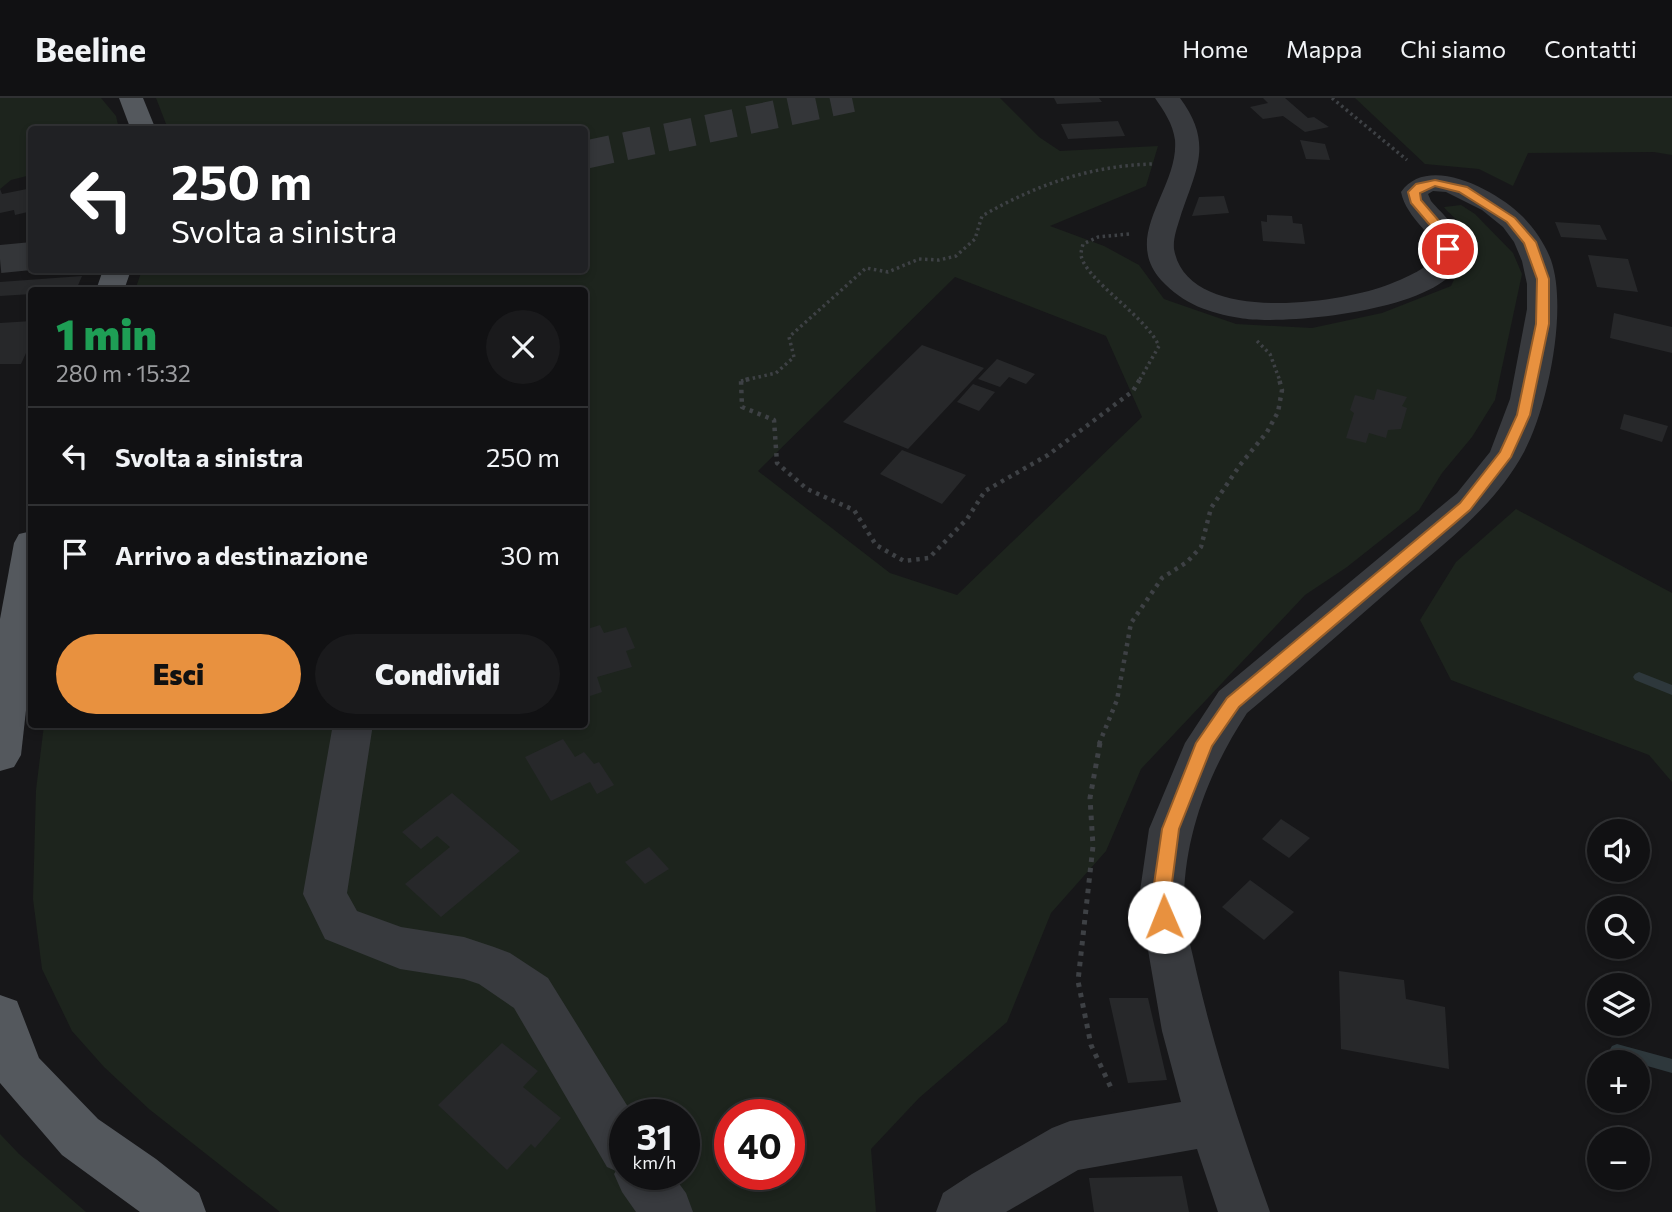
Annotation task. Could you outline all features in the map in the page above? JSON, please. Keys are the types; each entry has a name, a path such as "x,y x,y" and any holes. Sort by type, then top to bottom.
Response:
{"main road":[{"path":"131,98 142,126"},
{"path":"0,755 11,664 28,566"},
{"path":"0,1017 20,1073 80,1137 138,1177 180,1212"}],"street":[{"path":"1167,98 1187,128 1189,144 1185,165 1161,235 1162,254 1175,279 1203,299 1234,309 1265,312 1308,310 1385,297 1427,279 1439,270 1448,249 1447,238 1415,201 1414,192 1420,186 1435,183 1463,189 1511,220 1530,242 1543,279 1542,324 1523,415 1507,454 1465,506 1233,702 1205,743 1170,829 1161,898 1170,956 1186,1031 1244,1212"},
{"path":"352,728 325,894 341,925 400,948 464,958 494,968 531,993 609,1122"},
{"path":"962,1212 990,1192 1070,1146 1214,1121"},
{"path":"651,1190 667,1212"}],"path":[{"path":"1332,98 1435,183"},
{"path":"1161,235 1097,235 1086,239 1080,247 1079,255 1093,276 1150,327 1159,346 1133,391 1048,456 985,491 967,519 929,558 904,561 876,545 854,510 807,489 777,463 774,420 742,407 741,381 776,373 794,356 789,337 866,268 888,272 919,259 939,260 956,256 975,239 982,216 1044,183 1072,174 1149,163 1185,165"},
{"path":"1117,1095 1109,1088 1091,1045 1078,981 1093,846 1090,798 1096,752 1117,700 1132,624 1161,578 1187,562 1201,547 1211,508 1240,465 1267,432 1278,412 1282,390 1270,354 1251,335 1234,309"}],"shaded area":[{"path":"0,98 101,98 116,116 118,126 28,126 28,176 11,180 0,189"},
{"path":"156,98 1000,98 1039,137 1060,151 1158,146 1146,186 1050,226 1104,246 1139,265 1164,299 1236,324 1312,328 1382,313 1451,286 1465,255 1466,239 1459,223 1444,207 1461,205 1475,214 1513,253 1522,274 1495,400 1472,437 1442,473 1419,510 1347,567 1305,595 1141,769 1106,851 1051,913 1007,1022 919,1098 871,1149 876,1212 280,1212 149,1109 104,1067 72,1031 42,969 33,899 36,790 44,728 588,728 588,287 136,287 141,273 588,273 588,126 167,126","holes":["955,277 1106,336 1142,417 957,595 890,573 758,471"]},
{"path":"1355,98 1672,98 1672,155 1654,152 1528,153 1513,186 1479,169 1425,164"},
{"path":"1516,509 1672,593 1672,782 1649,755 1451,680 1420,620 1456,562"},
{"path":"0,1134 19,1154 86,1212 0,1212"}],"building":[{"path":"1054,98 1099,98 1102,102 1057,104"},
{"path":"1263,98 1285,98 1308,118 1314,117 1329,127 1305,132 1283,116 1263,119 1250,107 1268,103"},
{"path":"1118,121 1125,136 1068,139 1061,124"},
{"path":"1300,140 1325,144 1330,160 1306,159"},
{"path":"0,189 2,194 28,189 28,212 15,215 14,210 0,213"},
{"path":"1224,196 1229,213 1192,216 1199,197"},
{"path":"1267,215 1292,216 1293,223 1302,224 1305,244 1263,241 1261,221 1267,222"},
{"path":"1555,222 1600,225 1607,240 1561,237"},
{"path":"1588,255 1628,259 1638,292 1597,287"},
{"path":"82,276 77,287 28,287 28,294 0,296 0,282"},
{"path":"1614,313 1672,327 1672,353 1610,338"},
{"path":"28,321 28,349 21,364 0,364 0,323"},
{"path":"922,345 984,368 908,449 843,422"},
{"path":"997,359 1035,374 1026,384 1009,377 1000,387 978,379"},
{"path":"973,384 995,392 979,411 957,402"},
{"path":"1377,389 1407,397 1402,406 1407,408 1401,429 1388,430 1386,438 1369,433 1366,443 1346,438 1354,413 1350,410 1355,395 1374,400"},
{"path":"1624,414 1668,426 1662,442 1620,429"},
{"path":"902,450 966,475 942,504 880,474"},
{"path":"600,625 604,633 626,627 635,648 626,651 632,667 597,677 602,692 588,697 588,629"},
{"path":"563,739 575,757 584,752 594,764 599,762 614,785 597,794 590,782 551,801 525,757"},
{"path":"452,793 520,851 441,917 405,884 450,847 437,836 421,849 402,832"},
{"path":"1281,819 1310,838 1289,858 1262,839"},
{"path":"649,847 669,869 645,884 625,862"},
{"path":"1250,880 1294,912 1264,940 1222,907"},
{"path":"1339,971 1404,980 1406,999 1445,1007 1449,1069 1341,1049"},
{"path":"1109,998 1148,998 1167,1080 1128,1083"},
{"path":"502,1043 538,1071 523,1087 561,1118 535,1148 531,1144 507,1170 438,1105"},
{"path":"1182,1176 1189,1212 1094,1212 1089,1178"}],"waterway":[{"path":"1639,677 1672,690"},
{"path":"1650,1060 1672,1066"}],"tunnel":[{"path":"588,154 852,98"},
{"path":"0,259 28,256"}],"route":[{"path":"1164,917 1161,898 1170,829 1205,743 1233,702 1305,644 1465,506 1507,454 1523,415 1542,324 1543,279 1530,242 1511,220 1494,207 1463,189 1448,184 1420,186 1414,192 1415,201 1447,238 1448,249"}]}
